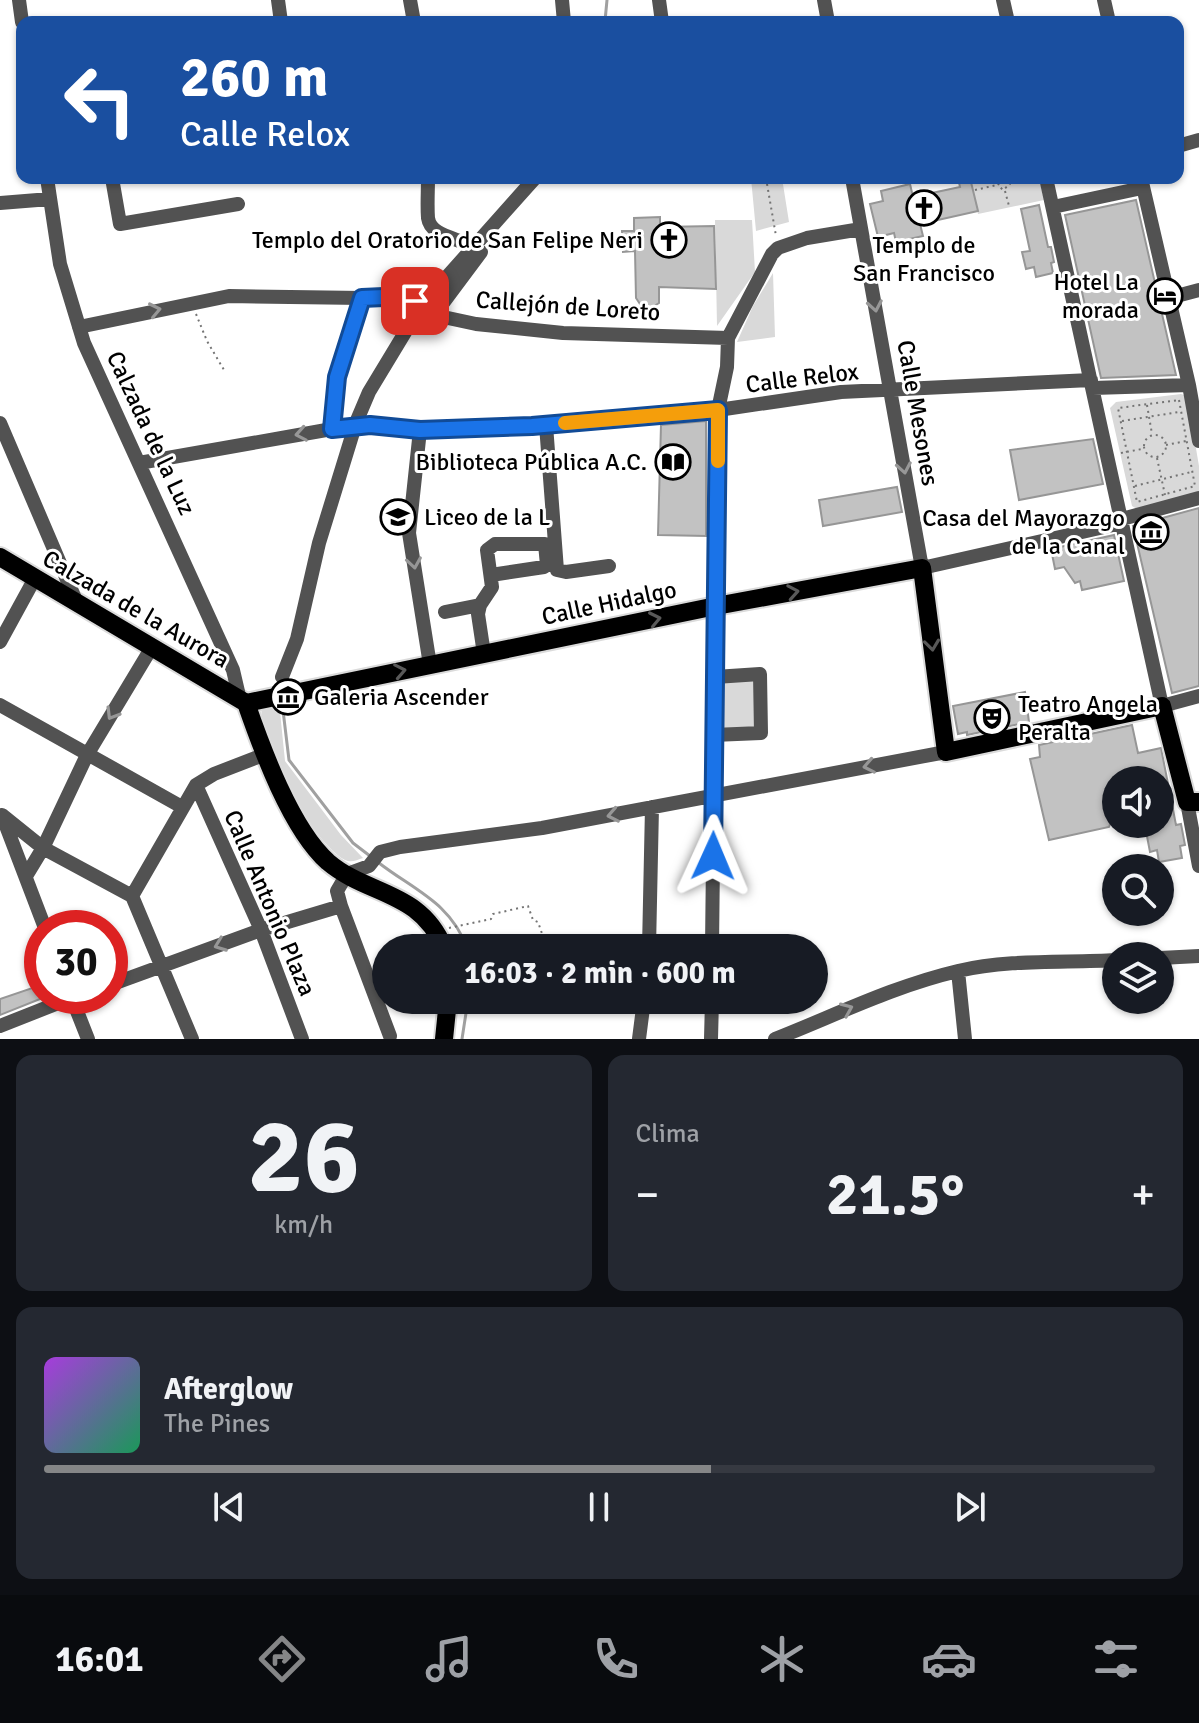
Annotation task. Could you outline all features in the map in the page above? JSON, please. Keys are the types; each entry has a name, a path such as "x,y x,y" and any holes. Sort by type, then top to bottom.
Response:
{"main road":[{"name":"Calzada de la Aurora","path":"0,557 243,702"},
{"name":"Calle Hidalgo","path":"243,702 716,606 922,568"},
{"name":"Calle Mesones","path":"922,568 946,752"},
{"name":"Calzada de la Luz","path":"243,702 280,789 309,839 327,861 347,874 402,899 427,919 436,934"},
{"path":"946,752 1162,706 1193,802"},
{"path":"444,1039 447,1014"}],"street":[{"name":"Calzada de la Luz","path":"48,184 60,264 92,362 233,670 243,702"},
{"path":"113,184 120,224 238,204"},
{"path":"428,184 428,220 431,228 435,233 467,241 474,246"},
{"path":"282,677 297,639 319,543 355,426 369,392 474,246 530,184"},
{"name":"Calle Mesones","path":"853,184 922,568"},
{"path":"1047,184 1162,706 1199,696"},
{"path":"1053,207 1138,184"},
{"path":"1142,184 1189,385 1193,441"},
{"path":"0,203 50,199"},
{"path":"712,934 718,410 727,367 728,338 765,264 778,248 807,238 861,229"},
{"path":"1169,298 1199,290"},
{"name":"Callejón de Loreto","path":"79,327 229,296 406,296 427,311 476,324 563,333 728,338"},
{"path":"332,429 337,377 362,298"},
{"name":"Calle Relox","path":"139,463 355,426 420,430 546,425 718,410 841,392 1092,384 1189,385"},
{"path":"0,423 77,603"},
{"path":"546,425 557,570 566,572 609,566"},
{"path":"420,430 409,533 430,665"},
{"name":"Calle Hidalgo","path":"922,568 1122,521 1199,498"},
{"path":"484,654 478,614 492,587 491,575"},
{"path":"0,642 35,578"},
{"path":"445,612 480,605"},
{"path":"26,876 43,848 87,755 152,647"},
{"path":"713,735 761,733 760,674 715,677"},
{"path":"0,705 182,807"},
{"path":"390,1036 337,891 347,874 369,866 380,852 426,842 542,828 946,752"},
{"path":"132,896 196,785 214,774 263,755"},
{"name":"Calle Antonio Plaza","path":"196,785 261,930 302,1039"},
{"path":"1193,802 1199,866"},
{"path":"649,934 652,807"},
{"path":"1,812 43,848 132,896 192,1039"},
{"path":"1,812 38,910"},
{"path":"128,979 261,930 341,906"},
{"path":"1174,957 1199,956"},
{"path":"775,1039 813,1032 895,989 958,971 996,964 1102,960"},
{"path":"958,971 965,1039"},
{"path":"0,1026 30,1014"},
{"path":"79,1014 88,1039"},
{"path":"639,1039 642,1014"},
{"path":"711,1039 712,1014"}],"path":[{"path":"767,184 778,248"},
{"path":"1005,190 1009,184"},
{"path":"975,190 998,185 1005,190 1009,206"},
{"path":"192,302 207,341 224,370"},
{"path":"1179,400 1181,411 1193,441 1195,486 1137,502 1118,408 1179,400"},
{"path":"1147,404 1153,435"},
{"path":"1121,421 1181,411"},
{"path":"1153,435 1162,438 1166,445 1163,454 1157,457 1150,456 1144,449 1145,441 1153,435"},
{"path":"1166,445 1193,441"},
{"path":"1127,452 1144,449"},
{"path":"1157,457 1165,494"},
{"path":"1134,486 1193,472"},
{"path":"449,928 491,919 493,914 528,906 542,934"}],"shaded area":[{"path":"752,184 783,184 789,222 756,231"},
{"path":"971,184 1040,184 1044,200 978,214"},
{"path":"715,220 752,220 755,272 717,326"},
{"path":"773,273 775,337 737,342 753,306"},
{"path":"1181,394 1187,396 1199,466 1199,492 1137,509 1132,506 1110,408 1116,402"},
{"path":"760,674 761,733 713,735 715,677"},
{"path":"279,702 285,761 341,835 363,858 347,861 334,852 322,840 286,785 262,729 261,705"}],"building":[{"name":"Templo de San Francisco","path":"910,184 913,197 960,187 959,184 971,184 978,211 920,224 923,236 896,242 894,233 878,237 870,204 883,201 881,191"},
{"path":"1136,200 1176,375 1101,378 1065,215"},
{"path":"1039,205 1054,262 1051,263 1053,273 1036,277 1034,267 1026,269 1022,252 1030,251 1021,209"},
{"path":"660,217 660,227 714,226 716,289 659,287 659,303 651,308 642,307 636,298 635,251 623,252 622,231 634,231 634,218"},
{"name":"Biblioteca Pública A.C.","path":"706,421 706,536 658,535 661,425"},
{"path":"1093,439 1103,484 1019,500 1010,450"},
{"path":"897,487 902,512 823,526 819,500"},
{"path":"1199,508 1199,686 1172,693 1133,526"},
{"path":"1114,535 1124,581 1082,590 1080,581 1075,583 1064,567 1055,569 1051,549"},
{"name":"Teatro Angela Peralta","path":"1025,692 1029,722 967,735 967,732 958,734 953,706"},
{"path":"1132,725 1138,753 1161,748 1165,766 1102,766 1102,829 1049,840 1030,759 1040,757 1039,745"},
{"path":"1174,815 1176,825 1181,824 1185,845 1180,846 1182,858 1174,859 1174,854 1158,854 1157,850 1150,852 1147,838 1174,838"},
{"path":"24,991 24,1005 0,1015 0,999"}],"waterway":[{"path":"605,16 607,0"},
{"path":"282,702 289,760 353,843 370,856"},
{"path":"379,863 441,908 460,934"},
{"path":"462,1039 466,1014"}],"slow traffic":[{"path":"565,423 718,410 718,461"}],"place":[{"name":"Templo de San Francisco","path":"924,208"},
{"name":"Templo del Oratorio de San Felipe Neri","path":"669,240"},
{"name":"Hotel La morada","path":"1165,296"},
{"name":"Biblioteca Pública A.C.","path":"673,462"},
{"name":"Liceo de la L","path":"398,517"},
{"name":"Casa del Mayorazgo de la Canal","path":"1151,532"},
{"name":"Galeria Ascender","path":"288,697"},
{"name":"Teatro Angela Peralta","path":"992,718"}],"route":[{"path":"415,301 406,296 362,298 337,377 332,429 370,425 420,430 532,426 718,410 713,856"}]}
